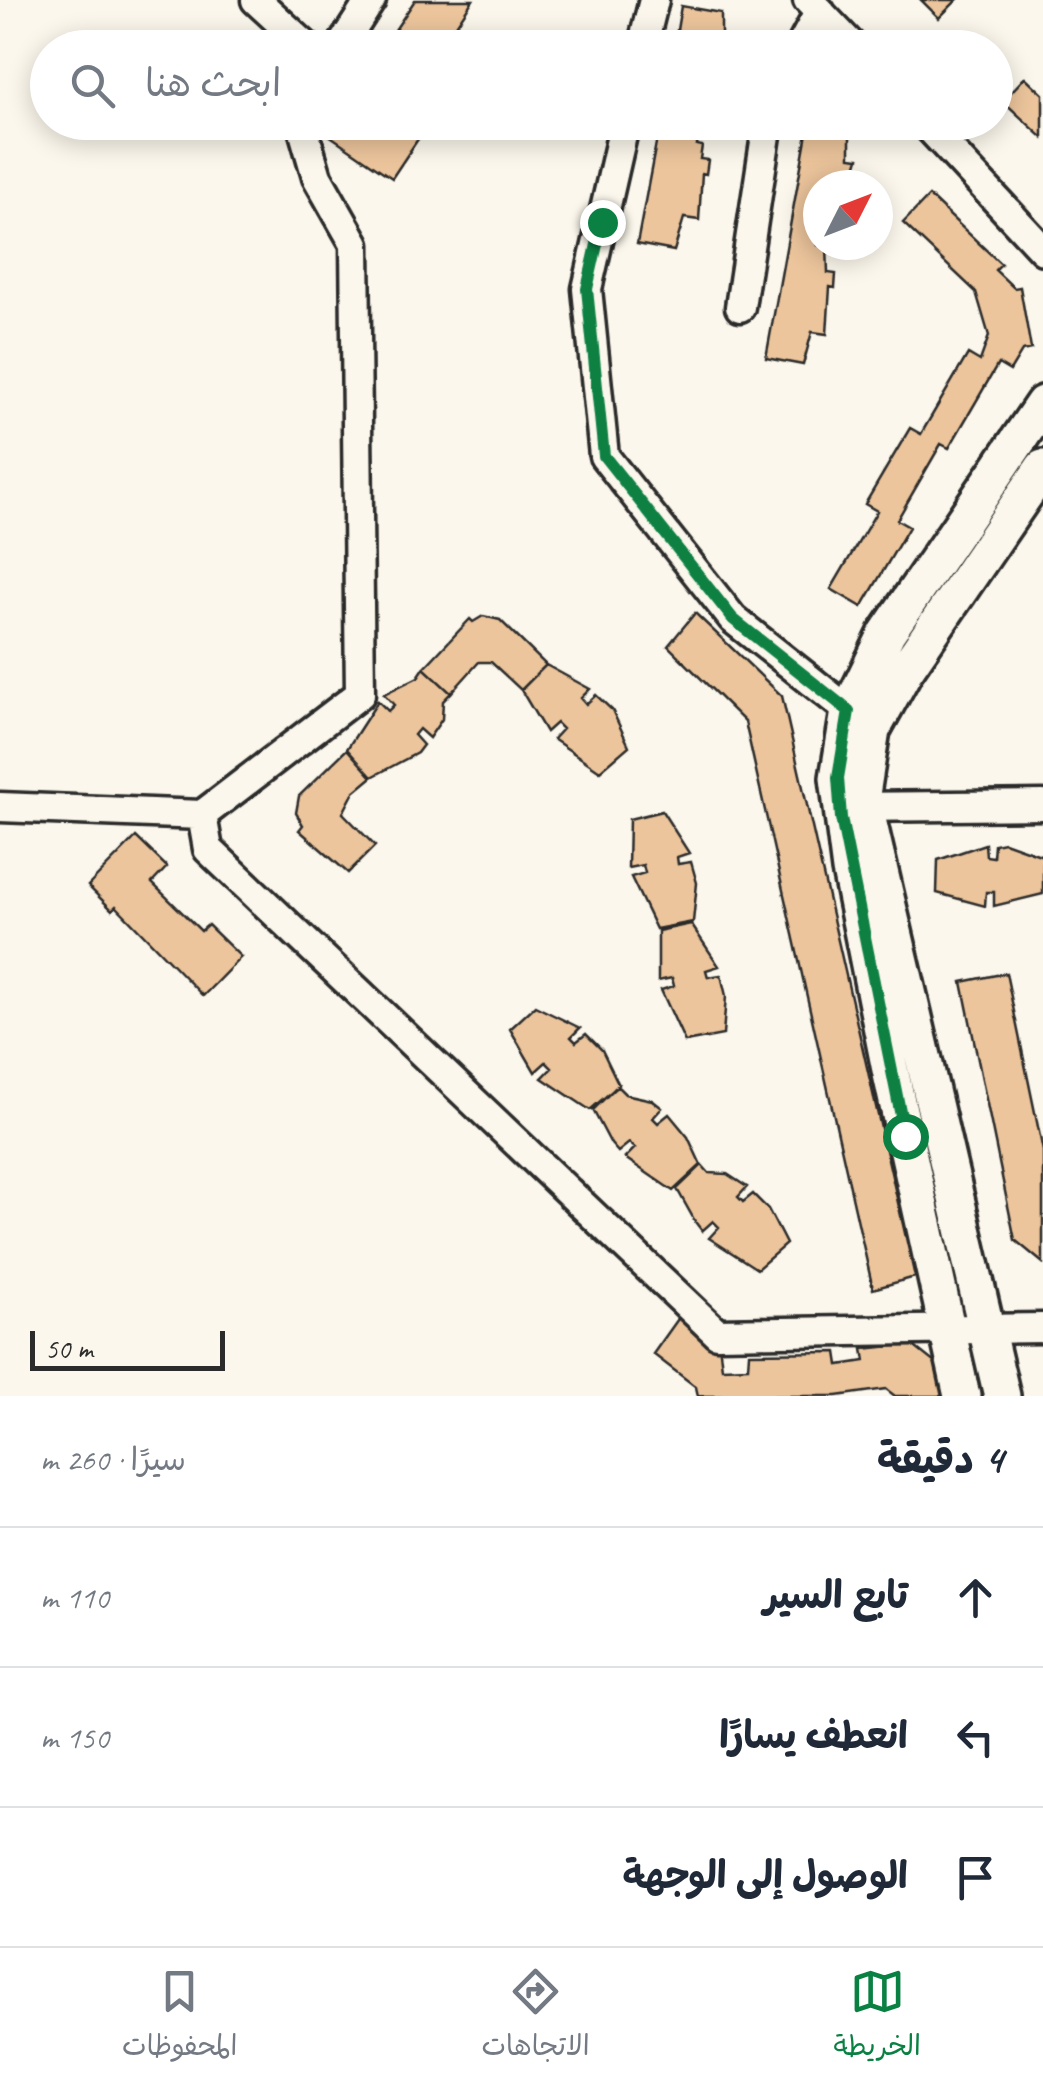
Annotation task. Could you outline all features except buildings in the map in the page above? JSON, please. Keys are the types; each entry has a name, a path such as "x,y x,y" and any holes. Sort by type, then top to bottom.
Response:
{"main road":[{"path":"962,1396 889,1064 853,807 862,794 861,720 887,633 1043,404"},
{"path":"861,720 904,672 1043,468"},
{"path":"853,807 1002,1396"}],"street":[{"path":"256,0 288,30"},
{"path":"352,30 372,0"},
{"path":"646,30 654,0"},
{"path":"806,30 814,6 837,30"},
{"path":"0,807 202,815 360,694 355,244 317,177 306,140"},
{"path":"621,140 587,289 604,456 733,619 861,720"},
{"path":"740,307 765,140"},
{"path":"941,140 1043,250"},
{"path":"853,807 1043,805"},
{"path":"202,815 208,849 717,1333 1043,1328"}],"route":[{"path":"602,222 587,289 604,456 733,619 849,711 838,778 841,818 905,1136"}]}
